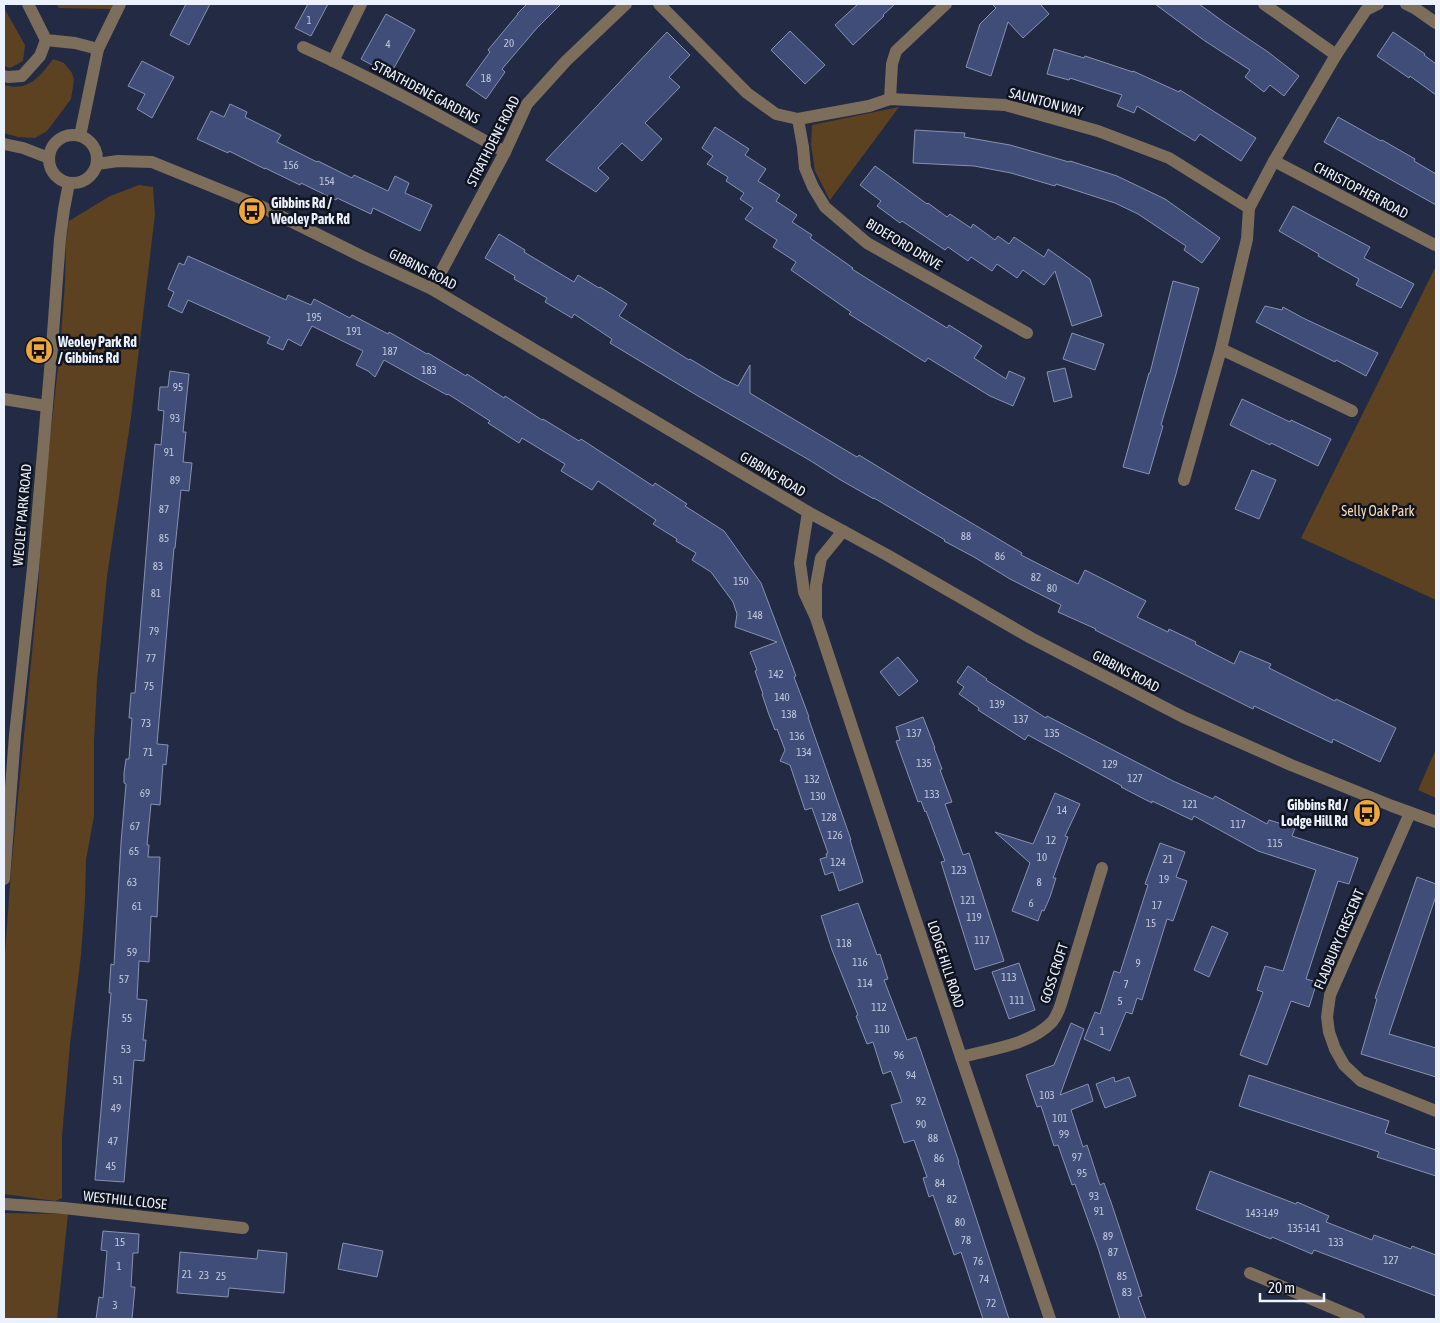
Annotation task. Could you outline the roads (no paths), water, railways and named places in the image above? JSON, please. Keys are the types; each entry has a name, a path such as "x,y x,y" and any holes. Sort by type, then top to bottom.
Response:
{"street":[{"path":"4,76 22,76 40,56 46,40 28,4"},
{"path":"80,136 98,50 120,4"},
{"path":"333,61 361,4"},
{"name":"STRATHDENE ROAD","path":"432,289 505,152 527,104 566,61 626,4"},
{"name":"SAUNTON WAY","path":"659,4 747,93 776,114 798,119 869,106 890,99 1005,105 1098,131 1169,158 1249,208"},
{"path":"890,99 892,64 896,51 946,4"},
{"path":"1264,4 1336,55"},
{"path":"1184,480 1221,349 1247,239 1249,208 1336,55 1366,10 1378,4"},
{"path":"1406,4 1436,23"},
{"path":"46,40 75,43 98,50"},
{"name":"STRATHDENE GARDENS","path":"303,47 431,110 505,152"},
{"name":"BIDEFORD DRIVE","path":"798,119 805,168 824,206 867,243 1027,333"},
{"path":"73,135 86,139 95,150 97,164 90,176 83,181 69,183 62,181 52,171 49,158 53,144 59,139 73,135"},
{"path":"4,144 22,148 49,158"},
{"name":"GIBBINS ROAD","path":"97,164 118,161 152,162 260,206 432,289 808,512 1031,638 1158,705 1291,765 1436,822"},
{"name":"CHRISTOPHER ROAD","path":"1274,161 1435,245"},
{"name":"WEOLEY PARK ROAD","path":"4,879 15,735 32,568 60,239 69,183"},
{"path":"1221,349 1352,411"},
{"path":"4,399 46,406"},
{"name":"LODGE HILL ROAD","path":"808,512 800,564 804,592 816,618 1050,1319"},
{"name":"LODGE HILL ROAD","path":"816,618 816,585 820,558 843,531"},
{"name":"FLADBURY CRESCENT","path":"1410,813 1330,996 1327,1017 1329,1032 1335,1049 1344,1065 1361,1081 1436,1110"},
{"name":"GOSS CROFT","path":"961,1057 1016,1043 1036,1034 1053,1021 1061,1004 1102,868"},
{"name":"WESTHILL CLOSE","path":"4,1204 64,1208 243,1228"},
{"path":"1250,1273 1359,1319"}],"place":[{"name":"Gibbins Rd / Weoley Park Rd","path":"252,211"},
{"name":"Weoley Park Rd / Gibbins Rd","path":"39,350"},
{"name":"Gibbins Rd / Lodge Hill Rd","path":"1367,813"}],"park label":[{"name":"Selly Oak Park","path":"1378,511"}]}
